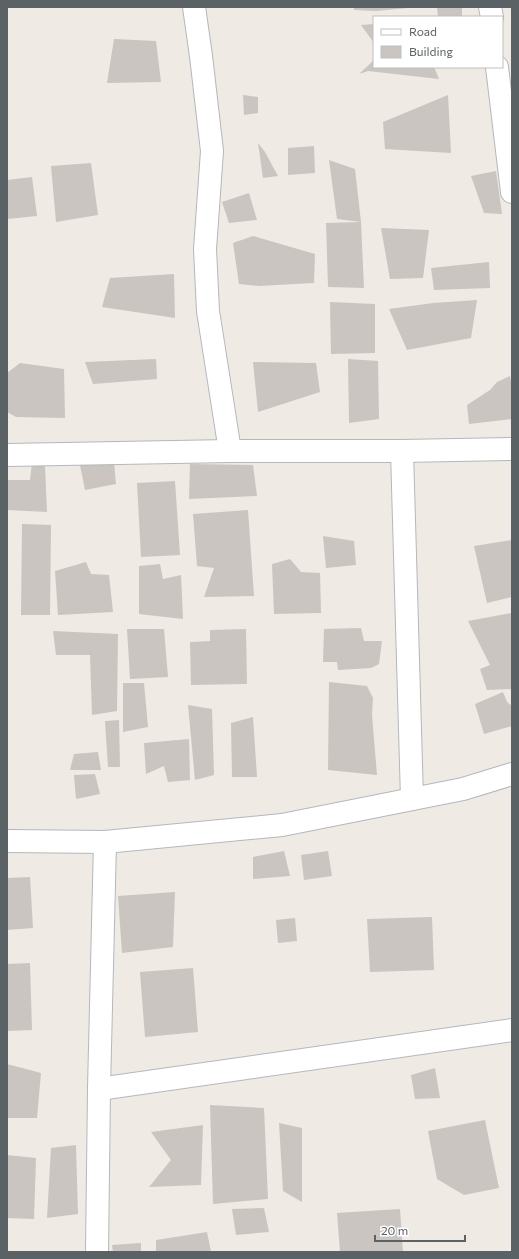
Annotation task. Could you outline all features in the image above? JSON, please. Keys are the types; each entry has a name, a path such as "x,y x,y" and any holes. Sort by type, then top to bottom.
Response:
{"street":[{"path":"194,7 212,151 205,249 208,311 230,451"},
{"path":"497,68 512,192"},
{"path":"7,455 230,451 402,451 512,448"},
{"path":"402,451 412,798"},
{"path":"7,841 105,842 282,825 463,789 512,774"},
{"path":"97,1252 105,842"},
{"path":"99,1089 512,1030"}],"building":[{"path":"354,7 408,8 376,11 354,10"},
{"path":"437,7 462,7 462,16 438,16"},
{"path":"373,24 373,42 361,25"},
{"path":"114,39 156,41 161,82 107,83"},
{"path":"373,61 373,68 434,68 439,79 368,71 359,74"},
{"path":"243,95 258,97 258,113 244,115"},
{"path":"448,95 451,153 385,149 383,122"},
{"path":"258,143 265,152 278,176 263,178"},
{"path":"314,146 315,173 288,175 288,148"},
{"path":"329,160 355,169 361,222 337,219"},
{"path":"91,163 98,215 56,222 51,166"},
{"path":"496,171 502,214 484,213 471,176"},
{"path":"32,177 37,216 7,219 7,180"},
{"path":"249,193 257,220 229,223 222,202"},
{"path":"361,222 364,288 328,287 326,223"},
{"path":"381,228 429,230 423,278 390,279"},
{"path":"253,236 315,254 314,283 259,286 239,284 233,243"},
{"path":"489,262 490,288 434,290 431,268"},
{"path":"174,274 175,318 102,307 110,278"},
{"path":"477,300 471,338 407,350 389,309 433,303"},
{"path":"330,302 375,304 375,353 331,354"},
{"path":"156,359 157,379 93,384 85,362"},
{"path":"348,359 378,361 379,419 349,423"},
{"path":"253,362 316,363 320,392 258,412"},
{"path":"20,363 64,369 65,418 16,417 7,412 7,373"},
{"path":"510,376 512,387 512,419 469,424 467,405 490,390 497,382"},
{"path":"114,462 116,484 85,490 80,465"},
{"path":"32,463 45,465 47,512 7,510 7,480 30,480"},
{"path":"190,464 253,465 257,496 189,499"},
{"path":"175,481 180,555 141,557 137,483"},
{"path":"248,510 254,596 204,597 214,568 197,566 193,514"},
{"path":"22,524 51,525 50,615 21,615"},
{"path":"323,536 354,541 356,565 326,568"},
{"path":"512,540 512,597 487,603 474,546"},
{"path":"290,559 301,572 320,573 321,613 274,614 272,564"},
{"path":"86,562 91,574 109,575 113,612 58,615 55,571"},
{"path":"160,564 163,579 181,575 183,619 139,614 139,566"},
{"path":"512,613 512,689 487,690 480,669 490,665 468,621"},
{"path":"361,628 364,641 382,641 379,664 371,668 338,670 337,662 323,662 324,629"},
{"path":"127,629 164,629 168,677 130,679"},
{"path":"246,629 247,684 191,685 190,642 210,641 210,630"},
{"path":"53,631 118,634 117,711 92,715 90,655 56,655"},
{"path":"329,682 367,686 373,698 372,715 377,775 328,770"},
{"path":"123,683 144,683 148,727 123,732"},
{"path":"503,692 507,702 512,706 512,726 484,734 475,704"},
{"path":"188,705 212,709 214,775 195,780"},
{"path":"253,717 257,777 232,777 231,723"},
{"path":"119,720 120,767 108,767 105,721"},
{"path":"189,739 190,780 168,782 164,766 146,774 144,743"},
{"path":"98,752 101,770 70,770 74,754"},
{"path":"95,774 100,794 76,799 74,775"},
{"path":"284,851 290,876 253,879 253,857"},
{"path":"328,851 332,876 304,880 301,855"},
{"path":"30,877 33,928 7,930 7,878"},
{"path":"175,892 173,947 122,953 118,896"},
{"path":"432,917 434,970 370,972 367,919"},
{"path":"295,918 297,941 278,943 276,920"},
{"path":"30,963 32,1030 7,1031 7,964"},
{"path":"193,968 198,1032 145,1037 140,972"},
{"path":"7,1064 41,1073 37,1118 7,1118"},
{"path":"435,1068 440,1098 415,1099 411,1075"},
{"path":"210,1105 264,1108 268,1199 213,1204"},
{"path":"485,1120 499,1188 464,1195 437,1179 428,1131"},
{"path":"279,1123 302,1128 302,1202 283,1191"},
{"path":"203,1125 201,1185 149,1187 171,1160 151,1132"},
{"path":"76,1145 78,1214 47,1218 51,1148"},
{"path":"7,1155 36,1158 34,1219 7,1218"},
{"path":"264,1208 269,1232 236,1235 232,1209"},
{"path":"400,1209 403,1252 340,1252 337,1213"},
{"path":"207,1232 211,1252 156,1252 156,1240"},
{"path":"141,1243 141,1252 113,1252 112,1245"}]}
